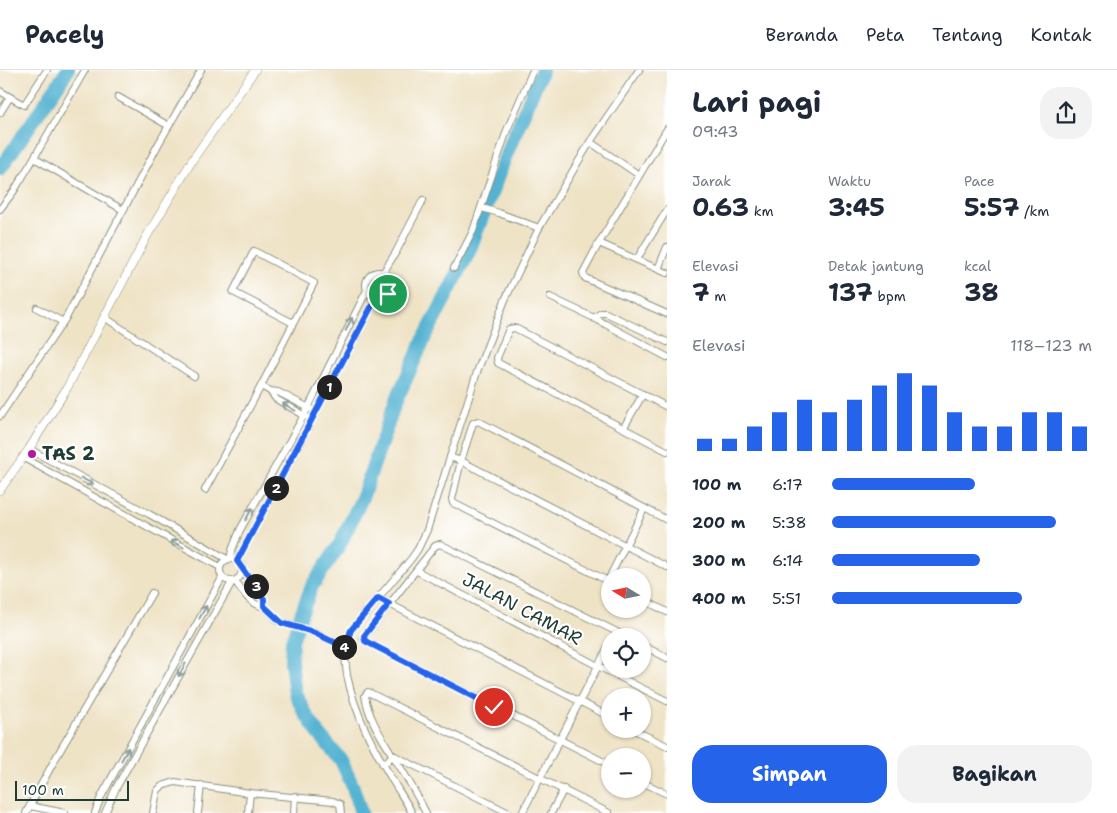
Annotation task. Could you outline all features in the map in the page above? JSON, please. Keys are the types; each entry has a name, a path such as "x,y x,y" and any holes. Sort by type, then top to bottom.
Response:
{"street":[{"path":"0,91 24,105 47,70"},
{"path":"0,208 14,191 85,70"},
{"path":"0,416 63,322 169,126 202,70"},
{"path":"0,490 29,449 67,388 151,229 193,159 255,70"},
{"path":"454,268 483,208 507,130 533,70"},
{"path":"412,813 383,765 362,725 346,670 345,647 351,630 418,549 427,530 477,372 505,300 539,228 590,142 639,70"},
{"path":"0,113 10,97"},
{"path":"118,97 169,126"},
{"path":"667,129 664,139 639,175 583,273 584,276 667,314"},
{"path":"590,142 639,175"},
{"path":"34,158 123,210"},
{"path":"383,273 423,200"},
{"path":"483,208 539,228"},
{"path":"637,259 667,210"},
{"path":"599,243 667,273"},
{"path":"658,269 667,247"},
{"path":"205,490 261,386 314,282 254,251 233,292 293,323"},
{"path":"95,813 222,578 221,564 228,559 240,530 308,408 367,290 367,278 377,272 383,273 388,276 391,282 388,294 383,297 376,298 370,295 367,290"},
{"path":"550,297 667,357"},
{"path":"237,561 376,298"},
{"path":"37,308 63,322"},
{"path":"594,318 601,313 606,313 667,342"},
{"path":"104,317 194,376"},
{"path":"667,407 515,328 509,329 497,358 498,363 667,451"},
{"path":"492,336 504,343"},
{"path":"340,343 350,349"},
{"path":"261,386 317,411"},
{"path":"270,391 276,399 312,419"},
{"path":"624,428 642,394"},
{"path":"601,575 453,503 452,498 461,460 472,423 478,421 667,520"},
{"path":"29,449 228,559 237,561 264,599 264,606"},
{"path":"450,457 461,460 667,567"},
{"path":"22,458 220,568"},
{"path":"614,568 644,509"},
{"path":"143,525 149,514"},
{"path":"601,760 365,641 364,636 435,546 441,544 603,628"},
{"path":"222,578 226,581 233,581 239,578 242,569"},
{"name":"JALAN CAMAR","path":"417,571 667,700"},
{"path":"233,581 251,601 257,606 264,606 282,623 310,631 345,647"},
{"path":"104,813 116,788 233,581"},
{"path":"65,813 30,811 54,761 152,593"},
{"path":"378,598 601,713"},
{"path":"651,604 667,612"},
{"path":"651,650 667,658"},
{"path":"522,813 601,660"},
{"path":"161,690 169,694"},
{"path":"426,813 378,732 367,706 366,694 371,692 609,813"},
{"path":"651,738 667,746"},
{"path":"383,765 393,755"},
{"path":"393,755 509,813"},
{"path":"153,813 155,794 162,786 175,782 336,802 340,804 341,813"},
{"path":"198,813 201,785"},
{"path":"651,786 667,794"},
{"path":"551,813 564,789"},
{"path":"248,813 250,792"},
{"path":"294,813 295,796"}],"waterway":[{"path":"0,169 68,70"},
{"path":"361,813 353,787 341,760 319,734 295,693 291,661 292,641 312,586 339,546 362,498 395,403 424,339 468,254 508,150 542,70"}],"place":[{"name":"TAS 2","path":"32,454"}],"route":[{"path":"388,294 376,298 237,561 264,599 264,606 278,621 310,631 345,647 351,630 378,598 389,604 364,636 365,641 494,707"}]}
